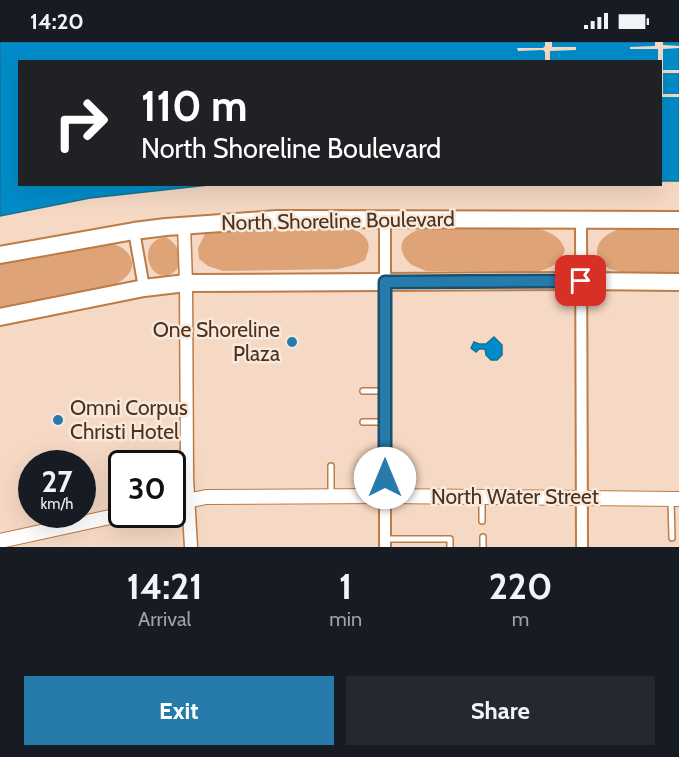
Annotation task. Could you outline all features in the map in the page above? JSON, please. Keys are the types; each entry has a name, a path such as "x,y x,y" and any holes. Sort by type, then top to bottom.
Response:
{"main road":[{"name":"North Shoreline Boulevard","path":"0,255 134,231 277,219 679,220"},
{"path":"0,317 144,288 186,283 679,282"},
{"name":"North Water Street","path":"186,502 206,497 385,496 675,499"},
{"path":"0,541 39,528"}],"street":[{"path":"385,219 385,543"},
{"path":"581,219 582,547"},
{"path":"184,225 187,478 191,547"},
{"path":"134,231 144,288"}],"lane":[{"path":"363,391 385,391"},
{"path":"363,422 385,422"},
{"path":"331,466 331,497"},
{"path":"482,497 482,521"},
{"path":"672,538 675,499"},
{"path":"483,537 483,547"},
{"path":"416,539 416,547"},
{"path":"385,543 416,539 450,539 450,547"}],"shaded area":[{"path":"328,224 353,229 362,234 368,242 365,260 338,269 223,271 208,266 199,259 198,248 205,234 218,230"},
{"path":"426,227 536,228 557,238 565,250 554,265 536,272 426,271 412,265 404,257 402,242 417,230"},
{"path":"623,227 679,228 679,274 617,271 599,261 597,251 600,242"},
{"path":"166,237 177,248 181,258 178,268 166,276 158,274 153,269 148,254 156,240"},
{"path":"102,244 116,245 130,256 132,268 119,282 111,287 0,309 0,263"}],"water":[{"path":"0,42 679,42 679,181 662,181 662,60 18,60 18,186 200,186 90,198 0,216"},
{"path":"494,337 502,345 502,355 497,360 491,360 486,355 485,349 479,349 476,352 471,348 474,342 486,344"}],"pier":[{"path":"545,42 552,42 552,47 576,47 576,50 550,51 550,60 545,60 543,50 518,51 517,48 543,48"},
{"path":"655,42 663,42 663,45 679,46 679,48 663,49 663,70 679,70 679,73 663,73 663,94 679,94 679,97 662,97 662,60 658,60 658,49 630,49 630,47 655,46"}],"place":[{"name":"One Shoreline Plaza","path":"292,342"},
{"name":"Omni Corpus Christi Hotel","path":"58,420"}],"route":[{"path":"385,478 385,282 581,281"}]}
